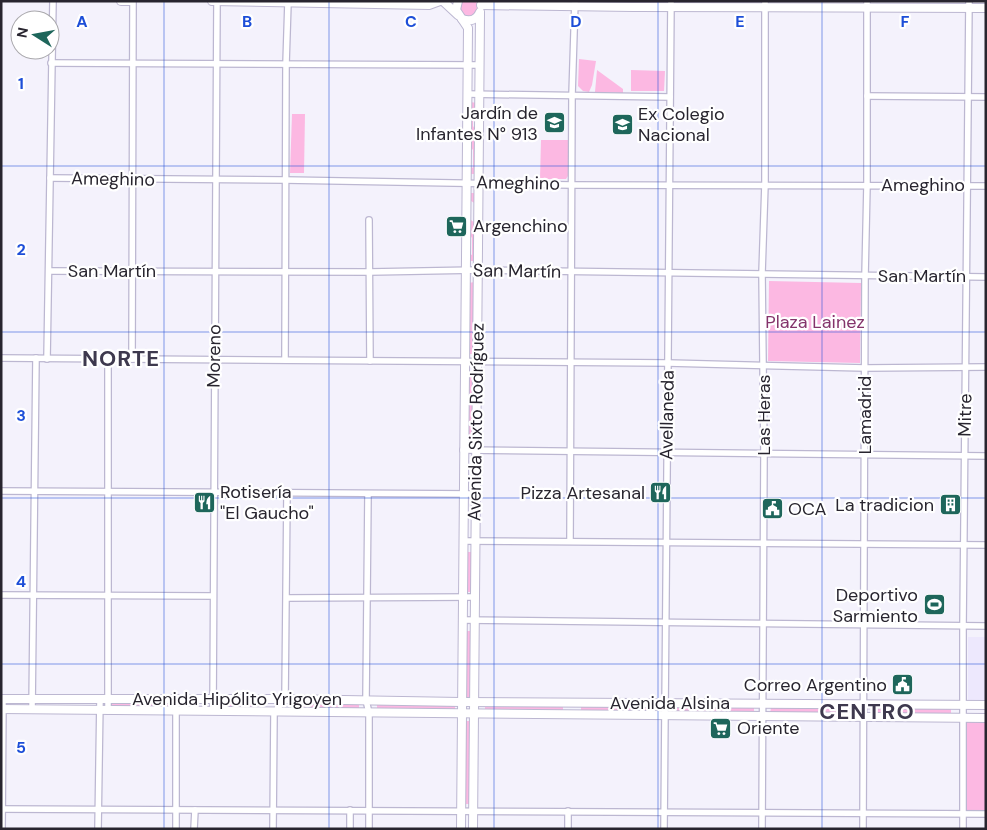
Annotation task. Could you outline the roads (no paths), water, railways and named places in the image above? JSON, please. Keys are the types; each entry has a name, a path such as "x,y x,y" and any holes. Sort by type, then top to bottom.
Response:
{"main road":[{"path":"121,1 132,1"},
{"path":"212,1 429,5 442,1 461,18 469,21 474,20 480,14"},
{"name":"Avenida Sixto Rodríguez","path":"458,1 456,10 468,28 464,271 461,829"},
{"path":"480,3 968,4 986,8"},
{"name":"Avenida Sixto Rodríguez","path":"473,829 480,3"},
{"name":"Avenida Hipólito Yrigoyen","path":"2,699 212,698 474,702"},
{"name":"Avenida Alsina","path":"474,702 986,705"},
{"path":"573,702 573,715"},
{"name":"Avenida Hipólito Yrigoyen","path":"2,710 474,715"},
{"name":"Avenida Alsina","path":"474,715 986,718"}],"street":[{"path":"47,359 53,1"},
{"path":"132,1 132,359"},
{"name":"Moreno","path":"213,712 217,1"},
{"path":"285,360 286,64 293,2"},
{"path":"570,541 572,95 575,4"},
{"name":"Avellaneda","path":"664,829 671,4"},
{"name":"Las Heras","path":"762,829 764,454 762,273 765,184 765,4"},
{"name":"Lamadrid","path":"863,829 865,276 868,185 867,4"},
{"name":"Mitre","path":"963,829 968,4"},
{"path":"52,63 478,65"},
{"path":"467,94 670,97"},
{"path":"867,96 986,97"},
{"name":"Ameghino","path":"50,178 478,182 572,185 986,186"},
{"path":"369,220 370,361"},
{"name":"San Martín","path":"49,271 370,272 477,270 986,277"},
{"path":"1,358 668,363 865,368 986,367"},
{"path":"32,710 36,358"},
{"path":"98,829 99,711 103,699 108,595 108,358"},
{"path":"463,450 986,456"},
{"path":"1,490 475,494"},
{"path":"273,829 274,712 285,699 287,493"},
{"path":"368,494 366,700 369,713 369,829"},
{"path":"463,541 986,545"},
{"path":"1,594 213,596"},
{"path":"287,598 474,597"},
{"path":"462,620 986,626"},
{"path":"2,699 2,829"},
{"path":"103,699 108,711"},
{"path":"176,699 176,829"},
{"path":"2,809 986,814"},
{"path":"194,810 194,829"},
{"path":"350,810 350,829"},
{"path":"568,811 568,829"}],"place":[{"name":"Jardín de Infantes N° 913","path":"554,123"},
{"name":"Ex Colegio Nacional","path":"622,124"},
{"name":"Argenchino","path":"457,226"},
{"name":"Pizza Artesanal","path":"661,493"},
{"name":"Rotisería \"El Gaucho\"","path":"204,502"},
{"name":"La tradicion","path":"950,505"},
{"name":"OCA","path":"772,509"},
{"name":"Deportivo Sarmiento","path":"934,605"},
{"name":"Correo Argentino","path":"903,685"},
{"name":"Oriente","path":"721,728"}],"district":[{"name":"NORTE","path":"121,358"},
{"name":"CENTRO","path":"867,711"}],"park label":[{"name":"Plaza Lainez","path":"815,322"}]}
